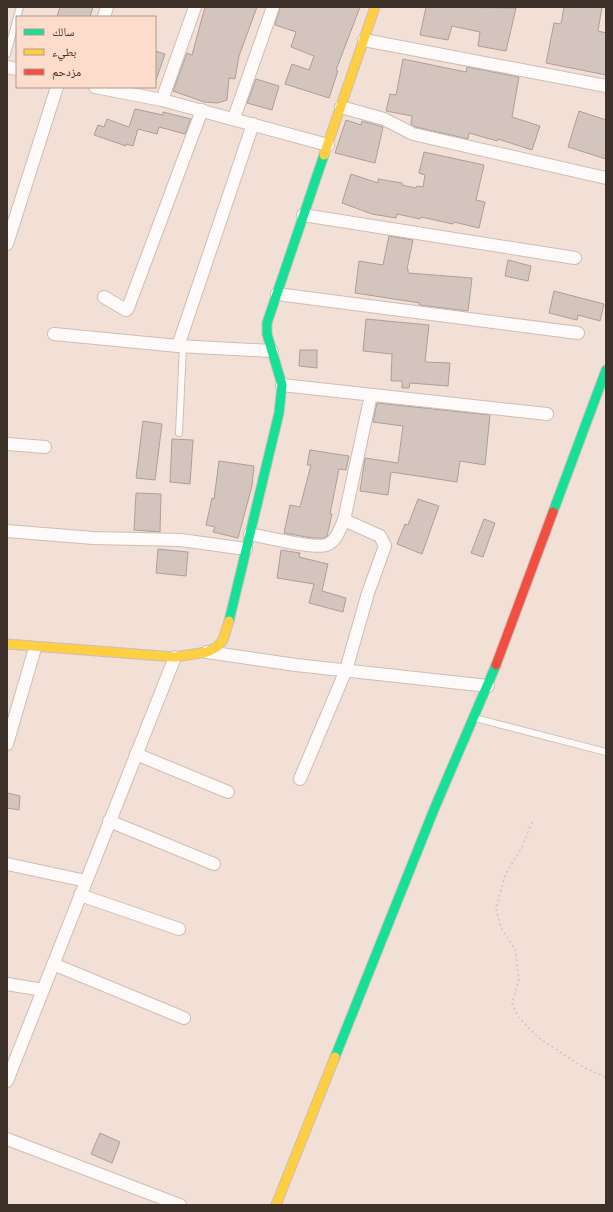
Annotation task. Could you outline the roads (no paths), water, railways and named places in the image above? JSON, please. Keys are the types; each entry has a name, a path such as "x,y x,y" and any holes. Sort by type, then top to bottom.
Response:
{"street":[{"path":"162,100 195,7"},
{"path":"234,118 273,7"},
{"path":"207,652 217,647 223,640 230,617 279,413 282,385 267,334 267,324 375,7"},
{"path":"364,40 606,86"},
{"path":"7,244 57,88"},
{"path":"100,88 162,100 234,118 328,145"},
{"path":"341,107 384,118 413,134 606,178"},
{"path":"104,297 126,310 128,308 202,110"},
{"path":"181,346 253,124"},
{"path":"304,215 575,258"},
{"path":"277,294 578,334"},
{"path":"54,334 181,346 272,351"},
{"path":"276,1205 435,807 488,686 606,370"},
{"path":"282,385 547,414"},
{"path":"250,534 313,545 326,545 335,539 344,520 371,395"},
{"path":"7,444 45,447"},
{"path":"300,779 346,670 368,593 385,546 380,536 344,520"},
{"path":"7,531 93,538 182,540 246,549"},
{"path":"7,644 35,648 175,657 207,652 296,665 488,686"},
{"path":"7,744 35,648"},
{"path":"7,1081 175,657"},
{"path":"136,754 228,792"},
{"path":"109,822 214,864"},
{"path":"7,864 86,881"},
{"path":"80,895 179,929"},
{"path":"53,964 184,1018"},
{"path":"7,984 43,990"},
{"path":"7,1139 180,1205"}],"lane":[{"path":"7,54 16,21"},
{"path":"179,433 181,346"},
{"path":"475,718 606,752"}]}
